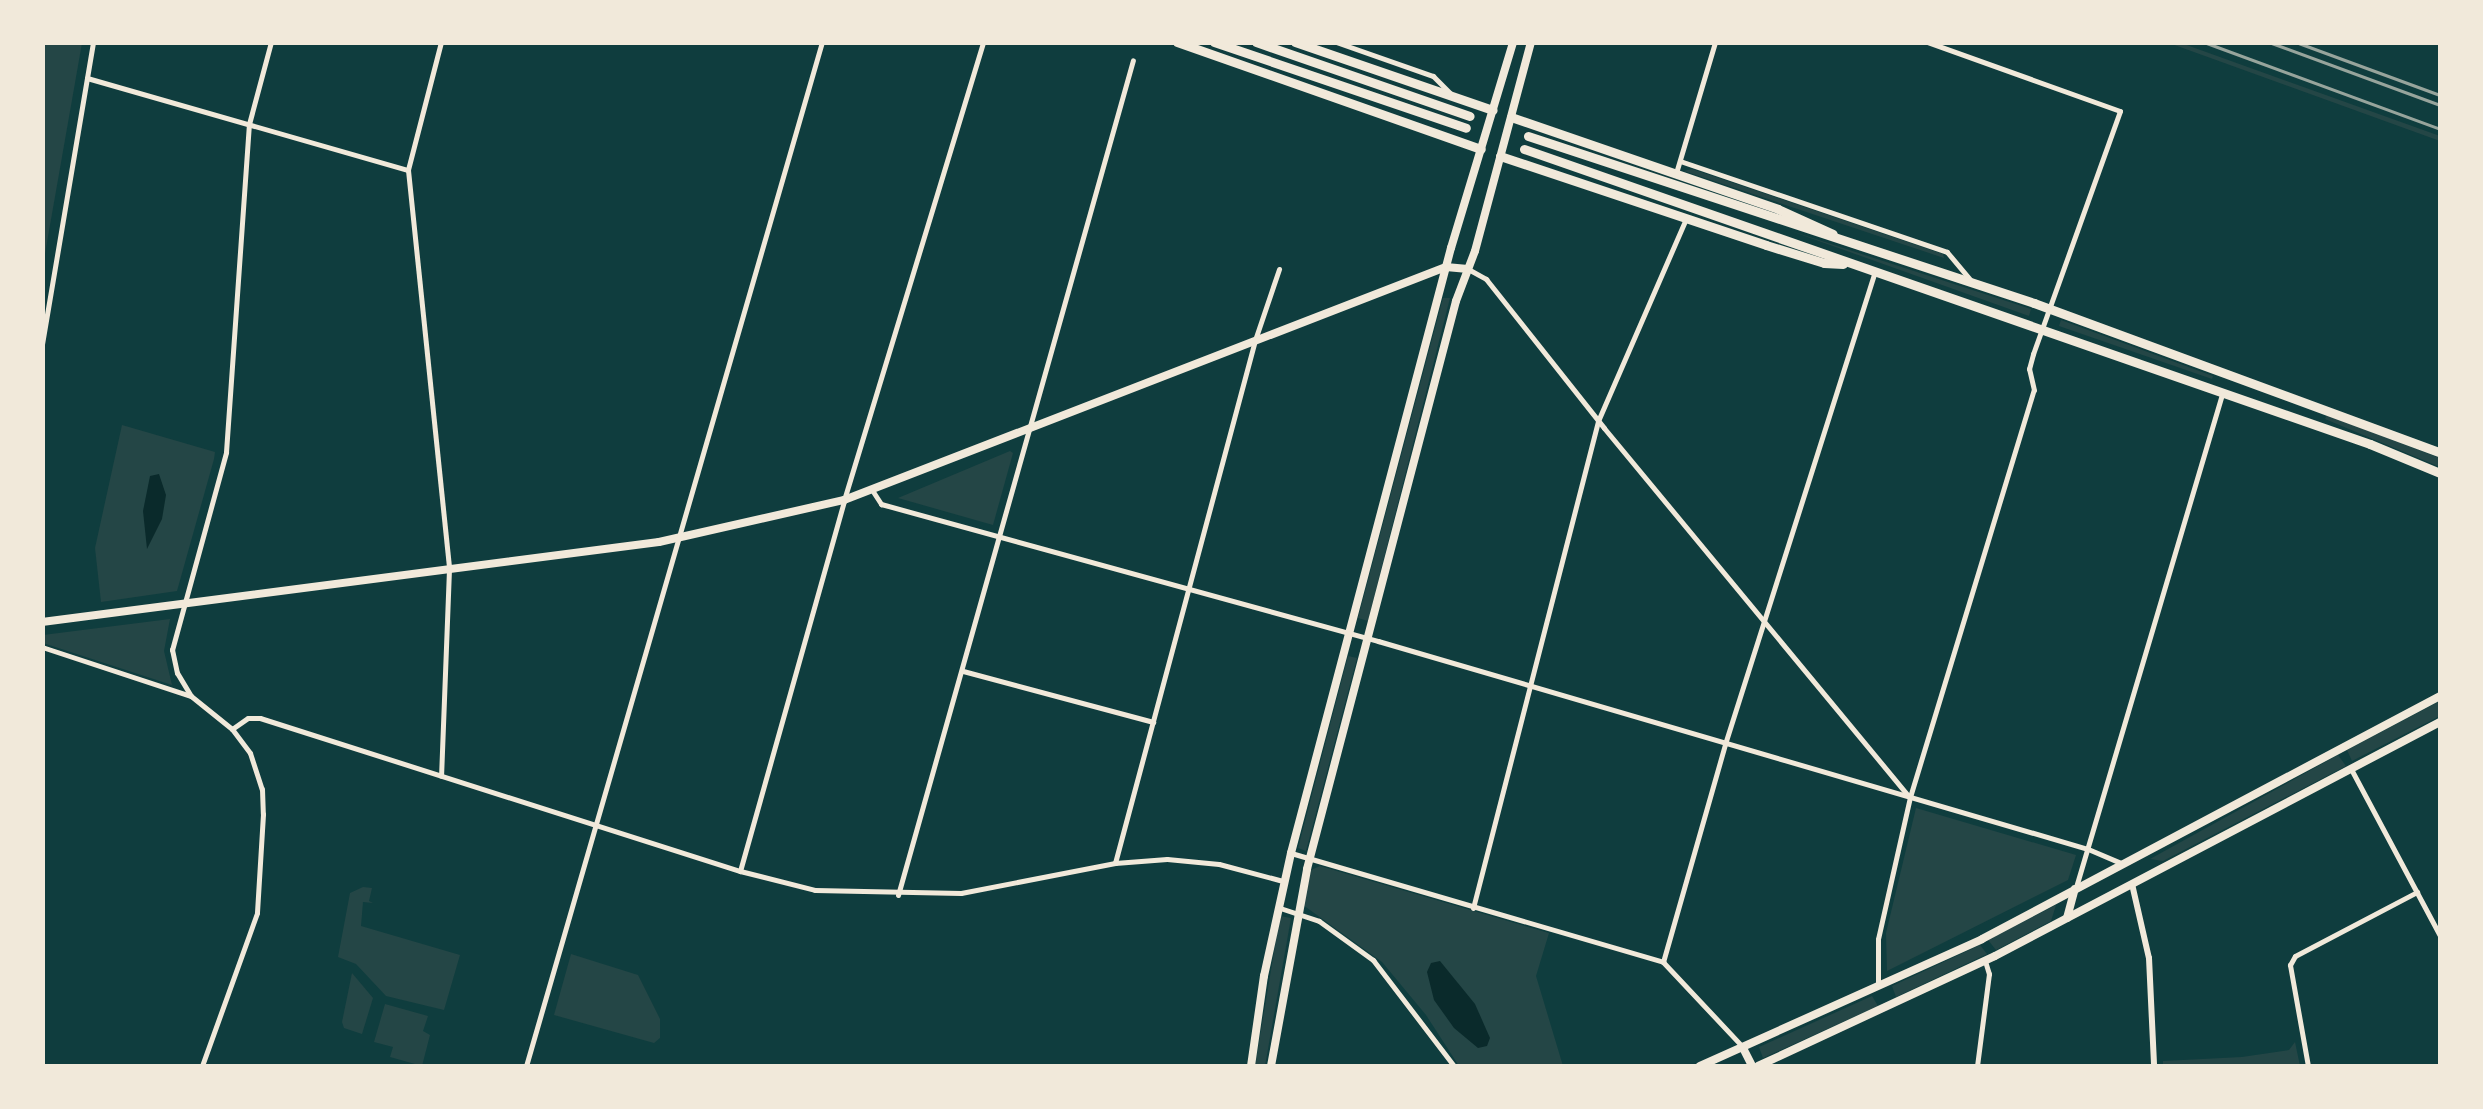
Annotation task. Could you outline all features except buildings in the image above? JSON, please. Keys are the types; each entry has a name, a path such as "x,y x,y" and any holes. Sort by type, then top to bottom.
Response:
{"main road":[{"path":"1177,42 1686,219 1824,264 1846,264"},
{"path":"1214,42 1466,128"},
{"path":"1256,42 1470,116"},
{"path":"1295,42 1812,222 1844,240"},
{"path":"1250,1066 1291,853 1446,267 1512,42"},
{"path":"1271,1066 1310,859 1531,42"},
{"path":"1528,136 2050,308 2440,452"},
{"path":"1524,148 1827,252 1874,274 2223,392 2440,473"},
{"path":"42,622 676,539 844,500 1446,267 1468,269"},
{"path":"2314,425 2320,407"},
{"path":"1700,1066 1878,987 2075,890 2440,696"},
{"path":"1743,1048 1755,1066 1886,1007 2068,918 2440,722"},
{"path":"2340,748 2351,769"},
{"path":"2124,864 2132,884"},
{"path":"2068,918 2075,890"},
{"path":"1878,987 1886,1007"}],"street":[{"path":"42,344 93,42"},
{"path":"202,1066 257,913 262,789 250,753 232,729 191,696 176,673 172,650 226,452 249,124 271,42"},
{"path":"441,42 408,170 449,569 441,776"},
{"path":"526,1066 822,42"},
{"path":"740,870 844,500 982,42"},
{"path":"1336,42 1433,76 1455,98"},
{"path":"1676,173 1714,42"},
{"path":"1878,987 1878,939 1910,797 2034,390 2029,369 2120,110 1927,42"},
{"path":"898,895 1133,60"},
{"path":"87,78 408,170"},
{"path":"1680,161 1947,252 1974,283"},
{"path":"1473,908 1598,421 1686,219"},
{"path":"1115,862 1255,340 1279,269"},
{"path":"1468,269 1486,279 1598,421 1910,797"},
{"path":"1663,962 1726,744 1874,274"},
{"path":"2075,890 2223,392"},
{"path":"872,490 880,504 1368,638 2088,849 2124,864"},
{"path":"42,647 191,696"},
{"path":"961,671 1153,722"},
{"path":"232,729 248,718 260,718 740,870 815,890 898,895 1001,888 1115,862 1202,862 1285,881"},
{"path":"2351,769 2440,936"},
{"path":"1291,853 1663,962 1743,1048"},
{"path":"2132,884 2149,958 2154,1066"},
{"path":"2308,1066 2290,965 2295,956 2417,892"},
{"path":"1278,907 1319,921 1373,960 1454,1066"},
{"path":"1977,1066 1989,974 1984,961"}],"shaded area":[{"path":"42,43 82,43 43,265"},
{"path":"2169,43 2181,43 2440,136 2440,141"},
{"path":"1692,169 1943,254 1944,258 1684,171"},
{"path":"1788,230 2031,309 2029,316"},
{"path":"1443,298 1450,298 1368,621 1358,618"},
{"path":"2061,320 2213,376 2212,379 2059,326"},
{"path":"2327,415 2440,458 2440,467 2325,419"},
{"path":"122,425 215,452 177,591 101,602 95,548"},
{"path":"1013,453 993,525 898,498"},
{"path":"159,474 166,495 162,519 147,549 143,511 150,476"},
{"path":"170,619 164,651 172,685 43,643 43,635"},
{"path":"1348,656 1357,658 1306,851 1298,848"},
{"path":"2440,701 2440,716 2352,761 2347,750"},
{"path":"2338,755 2346,766 2163,861 2150,859"},
{"path":"1916,808 2076,855 2068,880 1887,971 1886,933"},
{"path":"1320,866 1549,933 1536,976 1563,1066 1459,1066 1426,1015 1382,962 1303,905 1311,870"},
{"path":"372,888 369,901 373,903 363,902 361,926 460,955 444,1010 386,996 356,964 338,957 350,893"},
{"path":"2056,905 2051,921 1996,950 1988,940"},
{"path":"1280,916 1291,918 1265,1066 1255,1066"},
{"path":"1980,945 1987,954 1896,997 1892,986"},
{"path":"571,954 638,975 660,1019 660,1038 654,1043 554,1015"},
{"path":"1440,961 1475,1004 1490,1038 1487,1046 1478,1048 1454,1028 1434,1000 1427,972 1431,963"},
{"path":"352,973 373,998 362,1034 344,1028 342,1022"},
{"path":"1872,996 1878,1006 1763,1058 1759,1047"},
{"path":"385,1004 428,1016 423,1031 430,1035 422,1066 390,1057 393,1047 374,1042"},
{"path":"2295,1042 2300,1066 2163,1066 2163,1061 2289,1050"}],"tram line":[{"path":"2204,42 2440,129"},
{"path":"2269,42 2440,105"}],"railway":[{"path":"2296,42 2440,95"}]}
